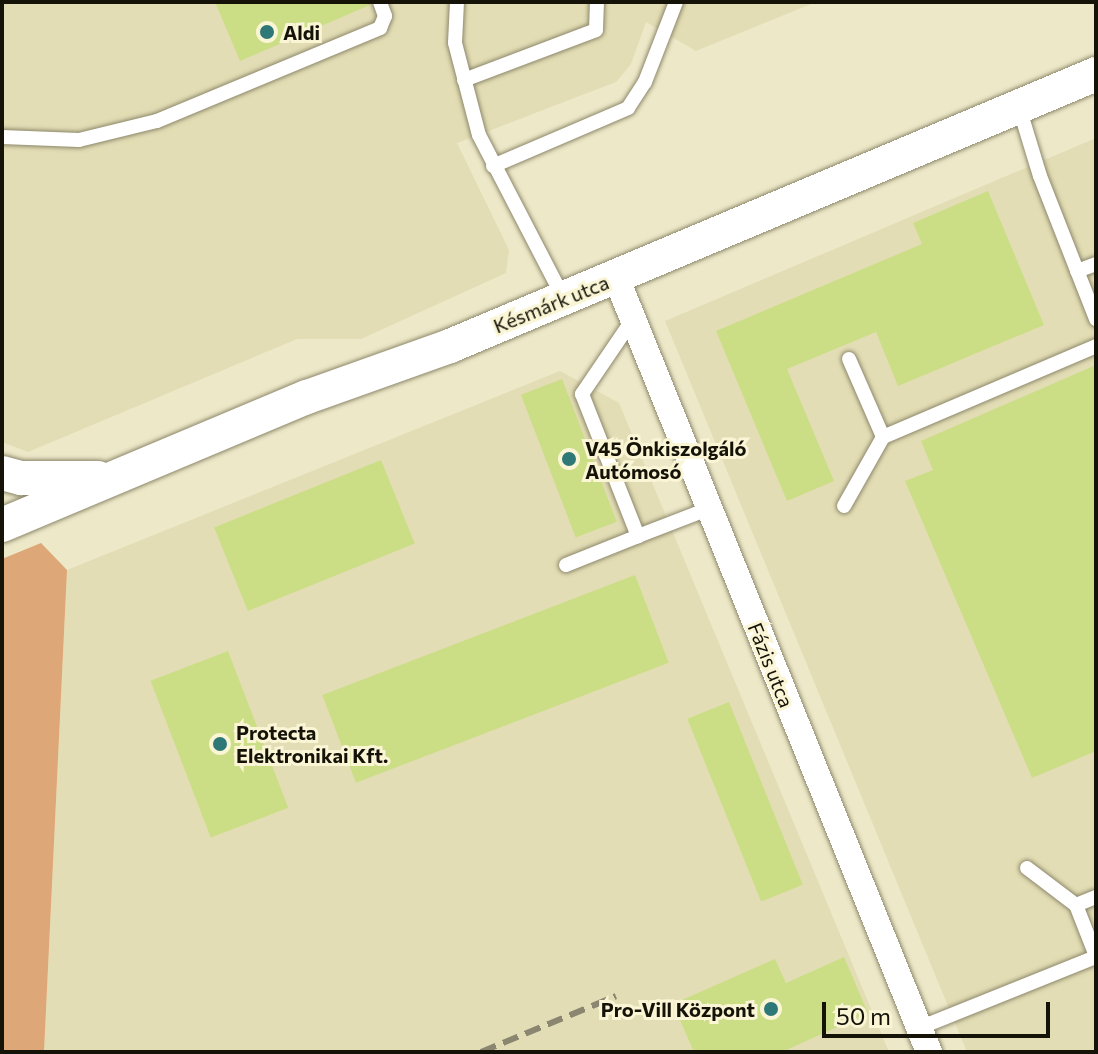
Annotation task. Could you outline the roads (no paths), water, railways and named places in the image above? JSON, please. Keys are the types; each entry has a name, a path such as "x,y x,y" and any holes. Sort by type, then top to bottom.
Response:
{"street":[{"name":"Késmárk utca","path":"2,525 616,277 1096,74"},
{"name":"Fázis utca","path":"616,277 924,1040"},
{"path":"2,473 21,478 115,477"}],"lane":[{"path":"2,137 79,140 157,121 380,28 385,16 380,2"},
{"path":"457,2 455,43 493,166 564,298"},
{"path":"464,80 596,30 597,2"},
{"path":"493,166 628,108 645,82 676,2"},
{"path":"1019,106 1096,319"},
{"path":"1077,271 1096,264"},
{"path":"633,319 582,394 638,536"},
{"path":"844,506 883,437 1096,346"},
{"path":"849,359 883,437"},
{"path":"566,565 708,509"},
{"path":"924,1040 1096,957 1076,905 1027,868"},
{"path":"1076,905 1096,897"}],"railway":[{"path":"481,1052 616,996"}],"place":[{"name":"Aldi","path":"267,32"},
{"name":"V45 Önkiszolgáló Autómosó","path":"569,459"},
{"name":"Protecta Elektronikai Kft.","path":"220,744"},
{"name":"Pro-Vill Központ","path":"771,1009"}]}
